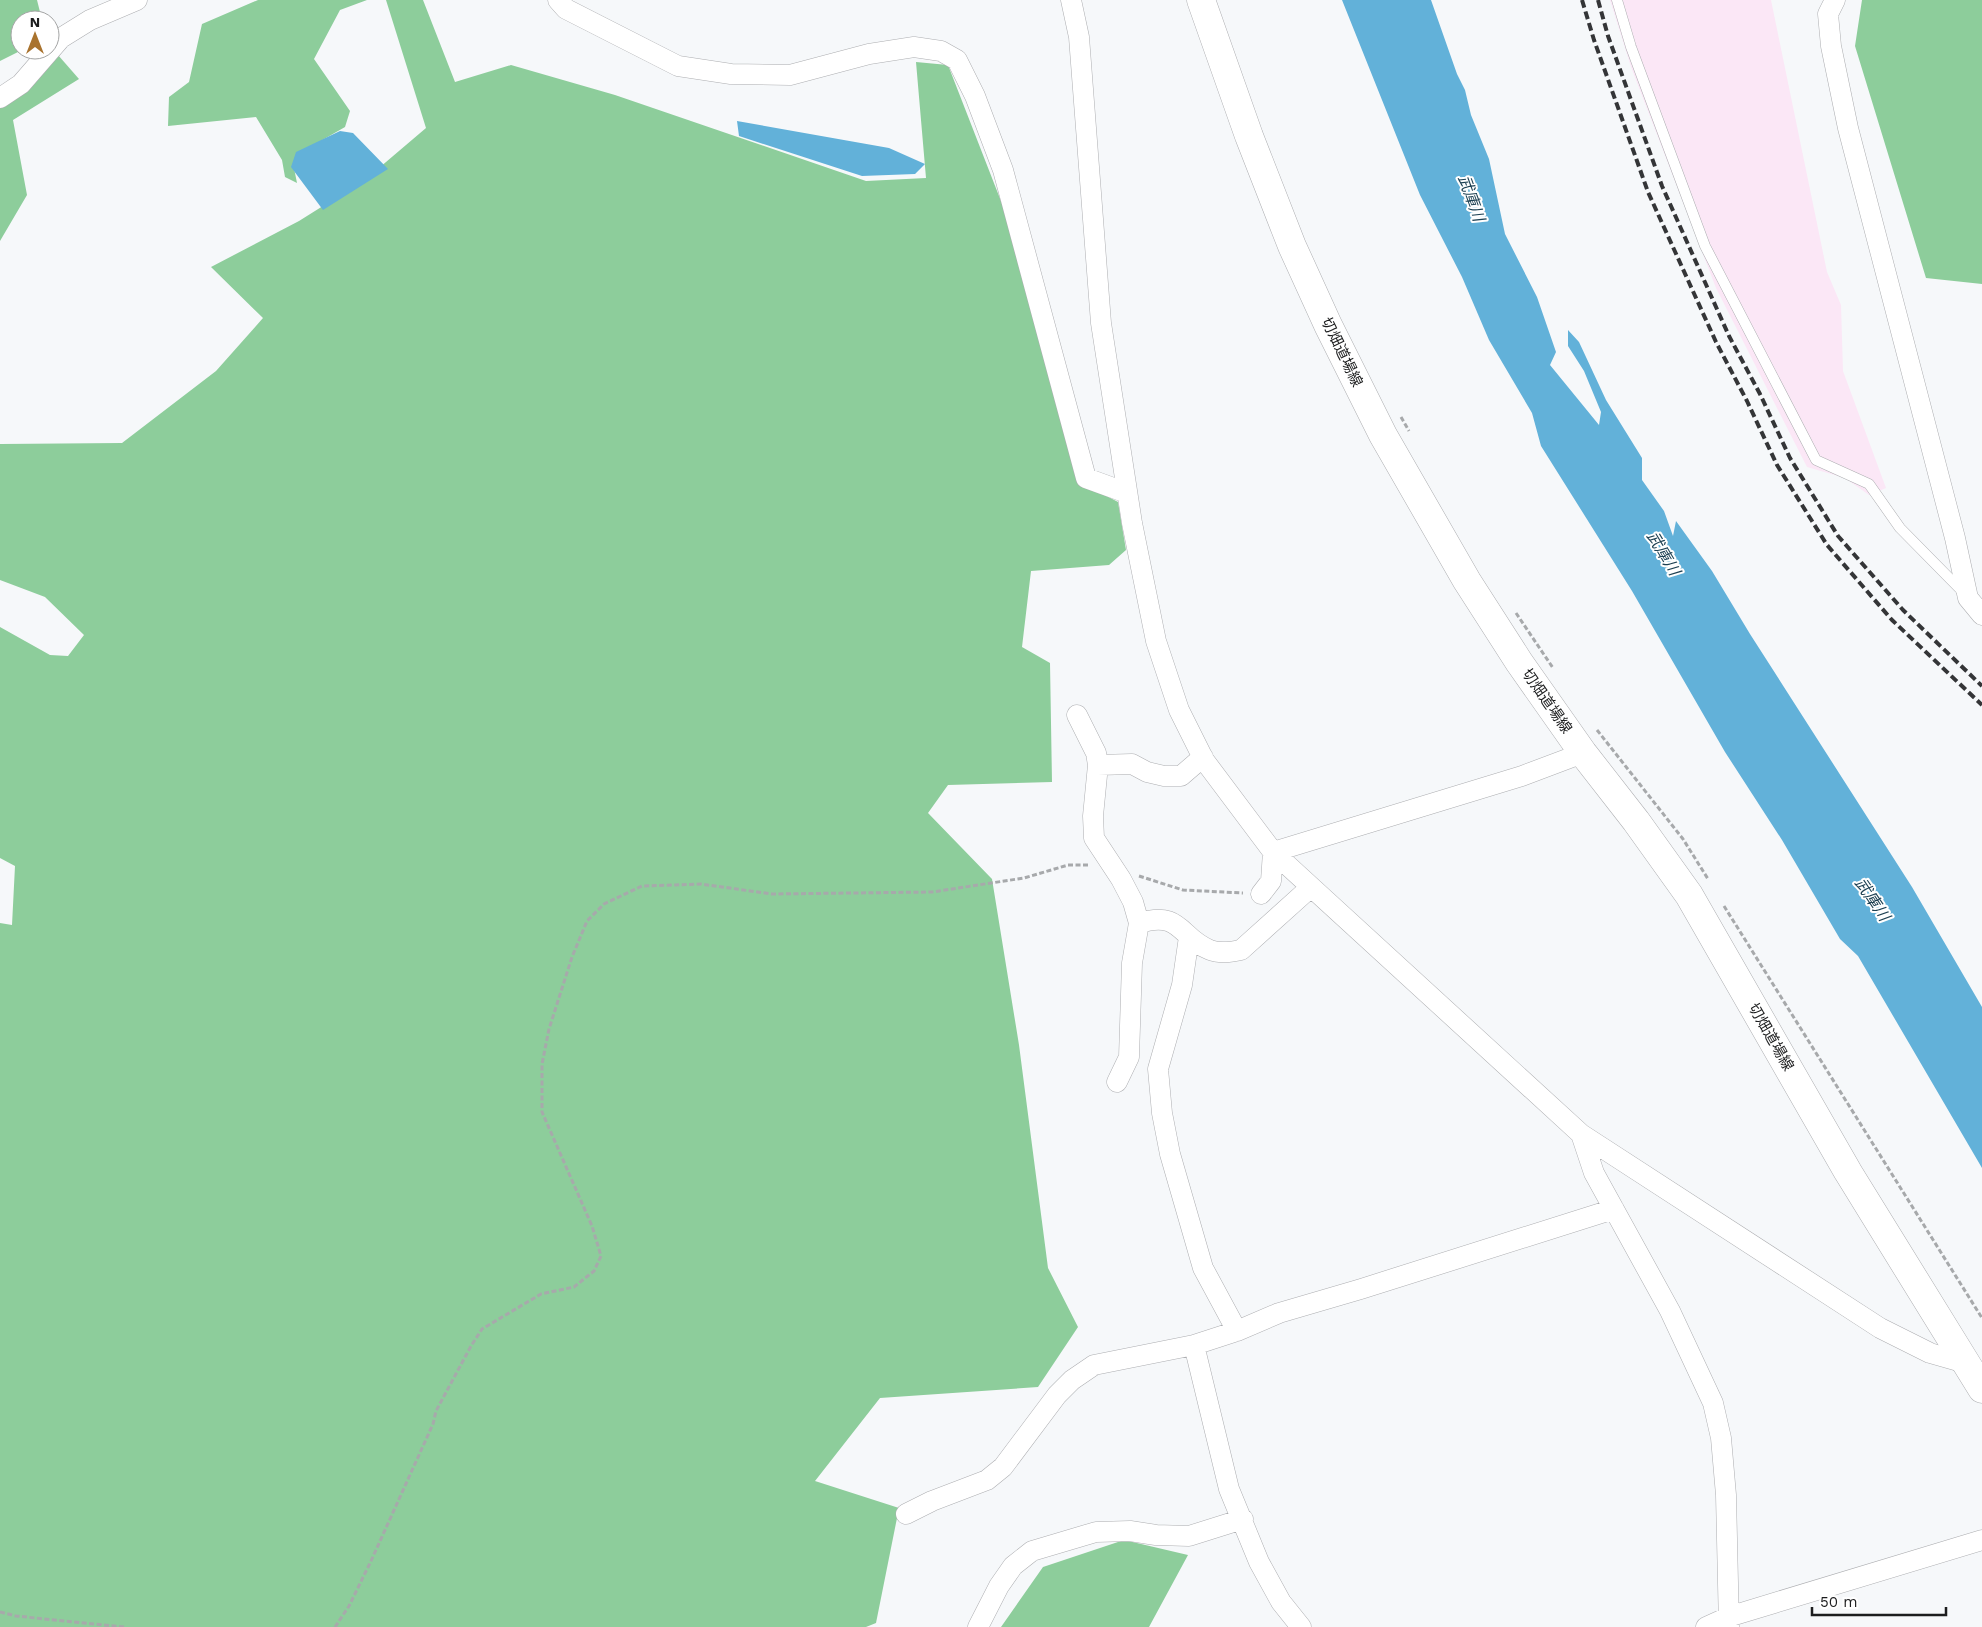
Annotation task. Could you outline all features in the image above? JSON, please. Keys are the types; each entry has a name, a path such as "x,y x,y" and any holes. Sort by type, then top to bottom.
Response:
{"main road":[{"name":"切畑道場線","path":"1201,0 1249,136 1292,246 1328,325 1383,435 1467,581 1520,662 1583,753 1636,821 1689,895 1848,1172 1974,1359 1982,1389"}],"street":[{"path":"0,98 21,84 61,38 90,20 137,0"},
{"path":"558,0 566,9 678,66 731,74 790,75 869,54 914,47 941,51 957,60 975,96 1003,170 1086,478 1127,493"},
{"path":"1070,0 1079,37 1100,323 1127,493 1156,641 1179,710 1203,757 1273,852 1581,1134 1880,1328 1930,1352 1974,1359"},
{"path":"1835,0 1828,14 1831,46 1848,128 1950,519 1968,598 1982,615"},
{"path":"1077,715 1096,753 1098,765 1092,816 1094,838 1121,879 1133,902 1139,923 1132,963 1129,1057 1117,1082"},
{"path":"1273,852 1522,776 1583,753"},
{"path":"1098,765 1132,764 1147,772 1164,776 1180,776 1203,757"},
{"path":"1260,894 1270,881 1273,852"},
{"path":"1139,923 1164,919 1179,925 1189,936 1210,950 1226,953 1241,950 1311,886"},
{"path":"1189,936 1182,985 1158,1069 1162,1113 1170,1154 1204,1268 1237,1331"},
{"path":"1581,1134 1594,1173 1670,1310 1713,1403 1721,1438 1726,1495 1729,1622"},
{"path":"906,1514 932,1501 987,1480 1004,1467 1057,1394 1072,1380 1094,1365 1194,1345 1237,1331 1279,1313 1614,1209"},
{"path":"1194,1345 1229,1489 1243,1519 1259,1562 1281,1602 1301,1627"},
{"path":"978,1627 999,1586 1012,1566 1032,1551 1096,1532 1130,1531 1156,1535 1189,1536 1243,1519"},
{"path":"1706,1627 1729,1622 1982,1540"}],"lane":[{"path":"1617,0 1631,47 1705,246 1816,460 1869,484 1900,528 1968,598"}],"path":[{"path":"1401,417 1410,434"},
{"path":"1511,604 1555,671"},
{"path":"1594,727 1683,839 1709,881"},
{"path":"335,1627 349,1606 371,1561 433,1424 436,1411 482,1329 541,1294 574,1287 594,1271 601,1256 592,1226 542,1112 542,1064 549,1029 572,957 588,920 604,904 642,886 701,884 772,894 932,892 1024,878 1068,865 1096,865"},
{"path":"1131,873 1183,890 1260,894"},
{"path":"1719,898 1982,1318"},
{"path":"0,1612 16,1616 124,1627"}],"shaded area":[{"path":"1610,0 1771,0 1827,272 1841,305 1843,371 1886,488 1869,495 1845,478 1807,467 1716,288 1631,67"}],"green space":[{"path":"0,0 37,0 40,10 10,10 10,56 0,61"},
{"path":"258,0 367,0 340,10 314,59 350,111 345,127 298,154 294,168 297,183 285,177 282,160 256,117 168,126 169,97 189,82 202,24"},
{"path":"386,0 423,0 455,82 511,65 615,95 866,181 926,178 916,62 948,65 1006,214 1080,482 1118,502 1126,550 1109,565 1031,571 1022,647 1050,663 1052,782 948,785 928,813 992,879 1019,1045 1048,1268 1078,1327 1038,1387 880,1398 815,1481 899,1508 876,1623 866,1627 0,1627 0,923 12,925 15,866 0,858 0,627 50,655 68,656 84,635 45,597 0,580 0,444 122,443 216,371 263,318 211,267 299,221 366,179 426,128"},
{"path":"1862,0 1982,0 1982,284 1926,278 1855,46"},
{"path":"60,57 79,79 13,120 27,195 0,241 0,103 52,60 60,60"},
{"path":"1124,1540 1188,1555 1149,1627 1001,1627 1043,1567"}],"water":[{"name":"武庫川","path":"1342,0 1431,0 1457,74 1465,90 1471,115 1489,159 1505,234 1537,297 1556,352 1550,365 1599,425 1601,412 1584,371 1568,346 1568,330 1579,342 1606,400 1642,458 1642,480 1664,511 1673,536 1676,521 1712,571 1750,634 1912,887 1982,1007 1982,1168 1858,956 1840,939 1782,840 1725,752 1632,591 1541,446 1532,413 1489,340 1462,277 1420,195"},
{"path":"737,121 889,148 925,164 915,174 862,176 739,136"},
{"path":"340,131 353,133 388,169 323,210 291,167 296,152"}],"railway":[{"path":"1582,0 1594,40 1648,192 1716,342 1747,401 1777,465 1827,545 1892,620 1982,705"},
{"path":"1598,0 1608,36 1662,186 1729,336 1760,394 1790,458 1838,536 1903,610 1982,686"}]}
